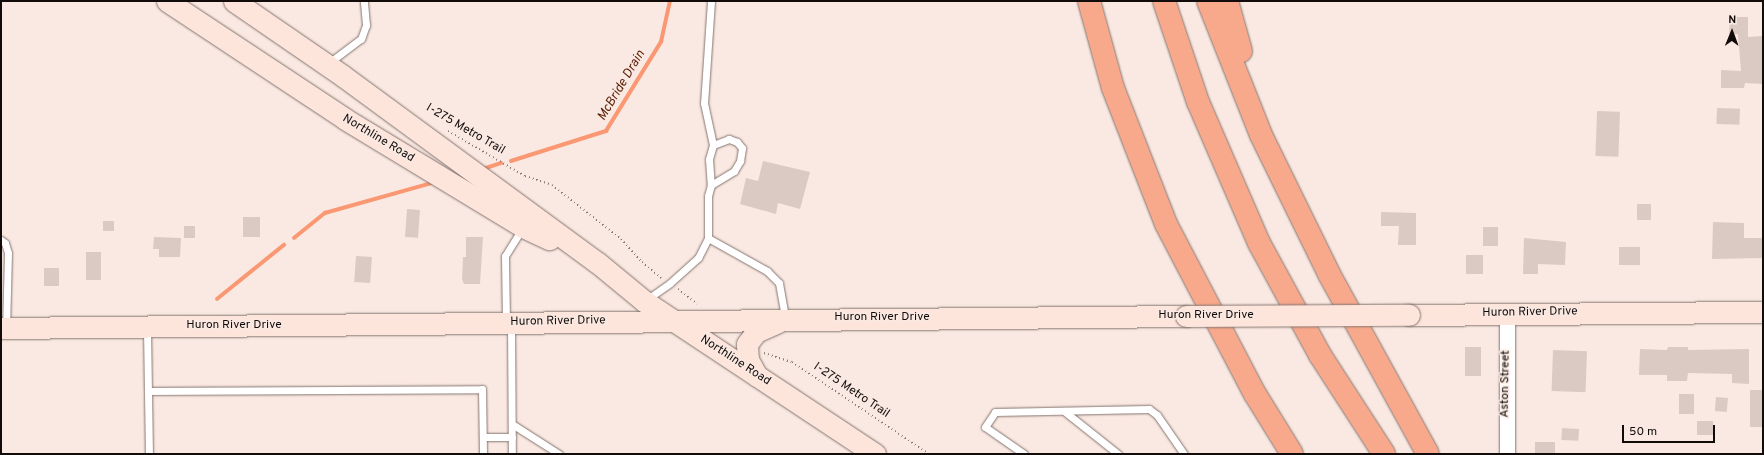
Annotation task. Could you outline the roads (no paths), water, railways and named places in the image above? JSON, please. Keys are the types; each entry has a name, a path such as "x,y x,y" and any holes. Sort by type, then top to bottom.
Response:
{"highway":[{"path":"1164,1 1198,102 1260,243 1320,356 1384,454"},
{"path":"1208,1 1258,128 1302,221 1365,342 1428,454"},
{"path":"1226,1 1259,106 1296,191 1302,221"},
{"path":"1089,6 1113,88 1166,224 1254,394 1292,454"}],"main road":[{"name":"Northline Road","path":"167,1 345,119 523,227 598,263"},
{"name":"Northline Road","path":"234,1 343,76 598,263 644,301 875,454"},
{"name":"Huron River Drive","path":"4,328 785,319 1763,312"},
{"path":"757,376 748,360 749,341 756,332 785,319"}],"street":[{"name":"Aston Street","path":"1507,314 1507,454"}],"lane":[{"path":"343,76 334,59 361,39 366,25 364,1"},
{"path":"644,301 674,280 698,258 708,238 708,196 711,185 709,159 712,145 704,103 711,1"},
{"path":"711,185 734,170 740,160 742,148 737,142 729,139 712,145"},
{"path":"512,454 509,323 505,256 523,227"},
{"path":"708,238 767,271 779,283 785,319"},
{"path":"1,240 5,243 8,253 4,328"},
{"path":"147,327 149,454"},
{"path":"148,391 482,389 483,454"},
{"path":"1024,454 985,428 995,412 1149,409 1157,415 1184,454"},
{"path":"1064,411 1118,454"},
{"path":"512,424 559,454"},
{"path":"483,437 512,437"}],"waterway":[{"name":"McBride Drain","path":"511,161 606,131 661,42 670,1"},
{"name":"McBride Drain","path":"483,169 501,163"},
{"name":"McBride Drain","path":"294,238 325,213 432,183"},
{"name":"McBride Drain","path":"217,299 284,245"}]}
